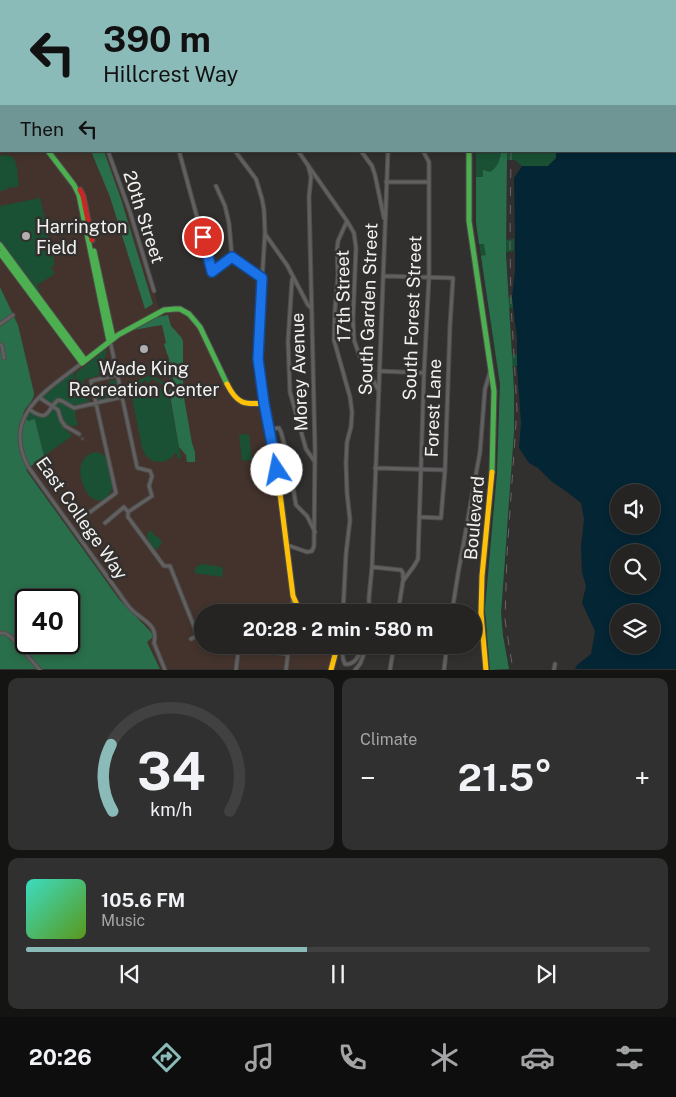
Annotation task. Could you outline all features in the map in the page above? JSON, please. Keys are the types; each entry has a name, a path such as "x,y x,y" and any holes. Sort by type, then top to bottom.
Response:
{"main road":[{"path":"49,152 74,185 79,195 111,341"},
{"path":"53,152 81,192 111,341"},
{"name":"Boulevard","path":"469,152 469,221 494,391 492,470 482,576 481,612 486,670"},
{"path":"0,245 83,361"},
{"path":"0,253 83,361"},
{"path":"83,361 111,341 164,310 171,308 183,310 200,326 232,394 239,402 247,404 264,403 277,470 293,596 297,604"},
{"path":"331,670 335,654"}],"street":[{"name":"20th Street","path":"108,152 130,212 154,291"},
{"path":"179,152 212,272 232,257"},
{"path":"236,152 256,179 264,210 258,359 264,403"},
{"name":"17th Street","path":"299,152 354,233 356,248 354,340 360,357 379,392"},
{"path":"362,152 372,166 375,175 385,223"},
{"name":"South Garden Street","path":"369,604 388,152"},
{"name":"South Forest Street","path":"413,568 418,559 429,277 429,162 424,152"},
{"name":"Morey Avenue","path":"286,544 307,552 312,551 315,532 310,177 308,166"},
{"path":"386,182 429,182"},
{"path":"216,186 225,206 229,223 232,257 262,278"},
{"path":"343,604 350,520 346,467 347,442 352,412 350,397 334,340 334,309 338,275 338,241 347,221"},
{"path":"264,233 287,265 311,307"},
{"path":"383,276 429,277"},
{"name":"Forest Lane","path":"419,517 440,518 445,470 453,278 429,277"},
{"path":"293,278 289,306 288,341 290,392 306,449 315,463"},
{"path":"0,324 13,315"},
{"path":"111,341 136,462 138,468 151,472 152,479 150,487 152,496 128,512"},
{"path":"0,344 4,358"},
{"name":"East College Way","path":"83,361 40,396 25,413 20,428 19,443 24,460 119,593 132,610 148,621 156,637 154,643 165,670"},
{"path":"453,604 480,452 485,389 490,369"},
{"path":"379,371 424,373"},
{"path":"78,522 116,493 91,381 117,375"},
{"path":"40,396 58,410 65,426 80,434"},
{"path":"30,410 38,415 44,415 59,400 74,408 122,397"},
{"path":"270,429 279,428 282,432 296,504 307,516 315,532"},
{"path":"375,468 445,470"},
{"path":"105,522 124,507 128,512 128,517 164,566 170,566 194,626"},
{"path":"372,567 400,570 413,568"},
{"path":"403,581 413,568"},
{"path":"399,604 404,574 400,570"},
{"path":"293,596 293,604"},
{"path":"0,632 11,637 40,670"},
{"path":"236,670 238,654"},
{"path":"286,670 288,654"},
{"path":"343,654 345,664 348,665 352,664 360,654"},
{"path":"355,670 365,654"},
{"path":"390,670 392,654"},
{"path":"444,670 446,654"},
{"path":"554,670 555,664"}],"shaded area":[{"path":"0,152 106,152 130,212 160,311 175,308 195,320 239,402 265,403 295,602 298,604 194,604 194,654 334,654 331,669 160,669 147,641 151,632 119,599 26,469 0,385"}],"green space":[{"path":"91,152 104,152 121,199 153,304 145,309 110,197"},
{"path":"476,152 556,152 556,158 548,166 522,166 515,160 501,160 500,241 514,239 514,251 500,253 502,298 512,297 513,308 503,310 506,355 517,354 517,366 506,367 507,535 501,613 509,669 490,669 485,609 497,474 500,384 476,222"},
{"path":"501,152 507,152 506,254 514,390 514,432 501,613 509,669 490,670 485,609 497,474 500,384 481,256 486,255 484,244 479,244 476,222 476,177 483,177 483,170 490,172 497,166"},
{"path":"0,156 11,156 15,160 19,184 17,187 0,191"},
{"name":"Harrington Field","path":"40,198 55,265 51,267 55,274 37,285 40,290 37,291 0,242 0,206"},
{"path":"0,287 18,325 34,393 33,399 23,414 28,421 35,420 44,456 26,470 119,599 151,632 153,637 147,642 160,669 0,669"},
{"path":"168,315 171,326 183,341 183,392 195,452 195,462 187,462 186,455 179,447 169,390 175,388 164,344 166,343 162,325 133,330 157,317"},
{"path":"106,349 98,376 84,379 84,382 75,377 76,373"},
{"path":"77,369 74,379 79,383 85,383 89,402 75,407 62,400 52,405 41,398"},
{"path":"149,376 158,378 168,389 181,458 178,459 176,452 171,458 163,462 153,461 146,456 142,448 132,398 136,384 141,379","holes":["152,379 160,383 164,388 135,393 137,387 142,382 146,380 146,383 150,382"]},
{"path":"116,380 118,397 97,402 95,394 101,393 105,386 110,384 109,381"},
{"path":"58,401 72,408 77,408 75,415 78,425 69,425 63,421 54,406"},
{"path":"53,408 57,410 64,429 72,436 44,456 35,420 28,421 26,418 30,411 37,415 49,414"},
{"path":"249,434 252,460 242,461 239,435"},
{"path":"95,452 106,457 113,486 106,498 99,501 91,497 85,489 81,478 81,467 85,458"},
{"path":"149,531 152,531 162,543 156,550 147,539"},
{"path":"202,564 222,567 222,577 194,573 196,567"}],"water":[{"path":"556,152 676,152 676,669 575,669 577,665 591,654 595,631 582,603 586,586 582,572 581,547 584,519 581,503 551,481 538,468 529,463 519,448 521,423 517,339 512,297 515,270 514,178 522,166 548,166 556,158"}],"tunnel":[{"path":"79,434 84,441"}],"railway":[{"path":"511,152 511,304 517,409 507,555 505,620 513,670"}],"traffic: fast":[{"path":"49,152 74,185 79,195 109,341"},
{"path":"469,152 469,221 494,391 492,472"},
{"path":"0,245 85,360"},
{"path":"94,251 113,338"},
{"path":"0,253 82,363 118,335 164,310 180,309 189,314 200,327 227,384"}],"traffic: slow":[{"path":"227,384 234,396 242,402 252,404 265,403 277,470 293,596 297,604"},
{"path":"486,670 481,613 482,576 492,472"},
{"path":"331,670 335,654"}],"traffic: jam":[{"path":"80,190 83,196 92,240"}],"place":[{"name":"Harrington Field","path":"26,236"},
{"name":"Wade King Recreation Center","path":"144,349"}],"route":[{"path":"203,237 212,272 232,257 262,278 258,366 277,470"}]}
